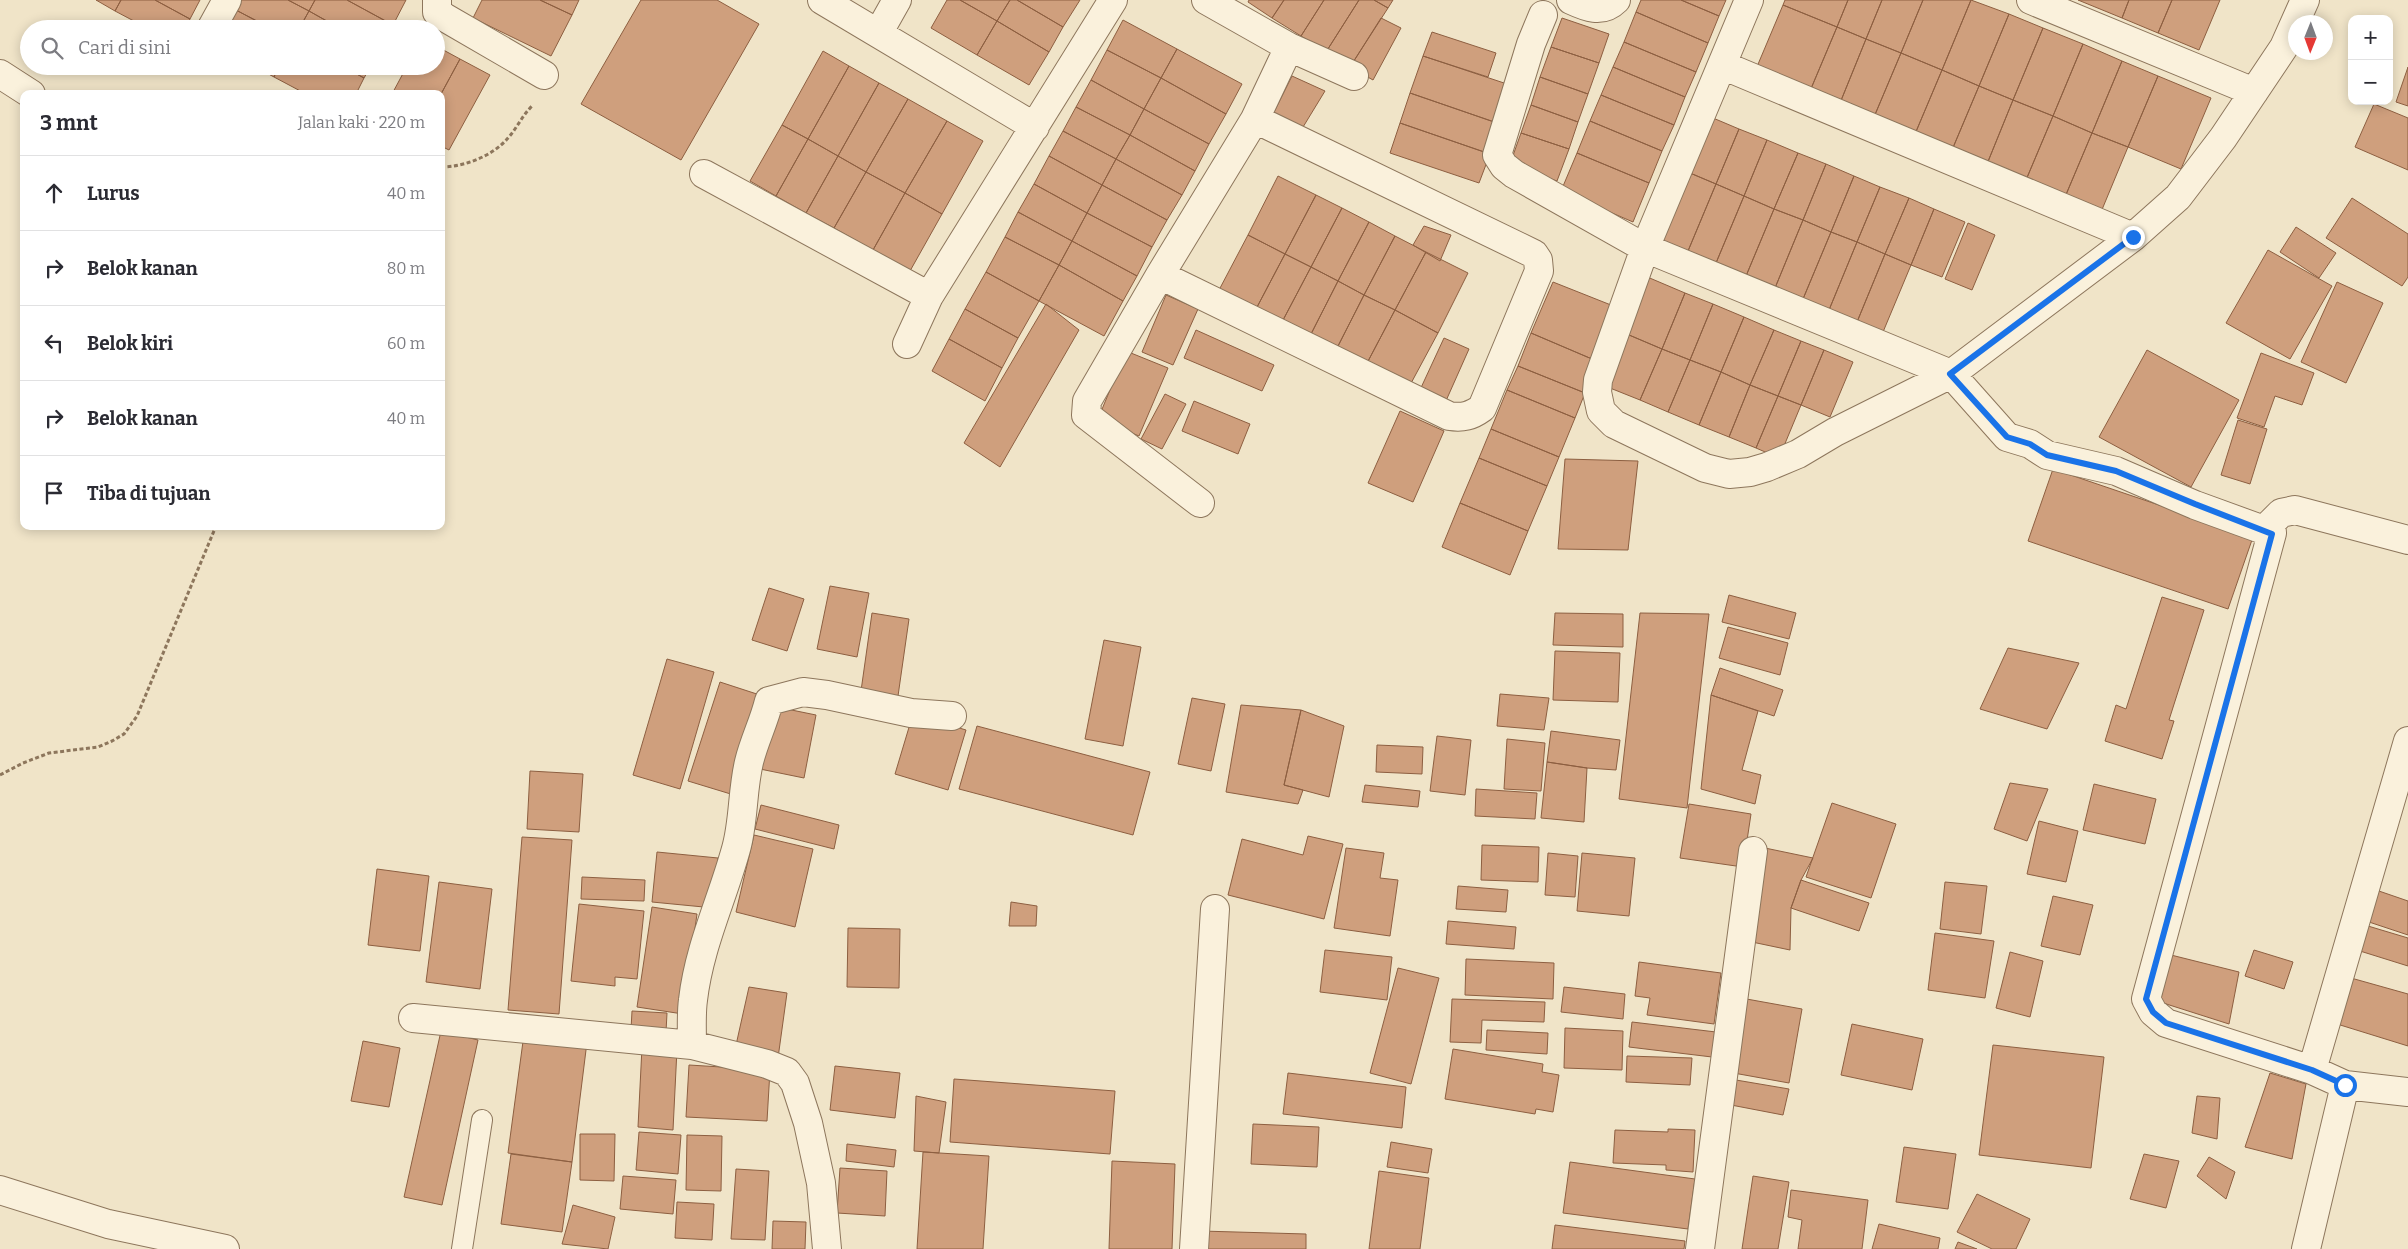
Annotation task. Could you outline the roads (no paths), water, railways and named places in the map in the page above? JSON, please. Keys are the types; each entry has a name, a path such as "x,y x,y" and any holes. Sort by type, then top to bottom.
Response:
{"street":[{"path":"216,20 227,0"},
{"path":"437,0 437,12 444,17 544,75"},
{"path":"822,0 879,32 1035,127"},
{"path":"879,32 897,0"},
{"path":"907,344 929,296 1113,0"},
{"path":"1206,0 1289,47 1354,76"},
{"path":"1571,0 1589,8 1601,8 1607,7 1616,0"},
{"path":"1749,0 1645,248 1598,380 1597,392 1601,411 1614,424 1705,468 1729,474 1767,468 1798,454 1835,432 1950,374 2133,237 2178,197 2284,47 2305,0"},
{"path":"2031,0 2254,92"},
{"path":"1543,15 1531,44 1497,155 1504,166 1514,174 1645,248 1950,374 2007,437 2030,444 2047,455 2116,471 2272,534"},
{"path":"1200,503 1086,414 1086,401 1160,274 1255,119 1289,47"},
{"path":"1722,65 2133,237"},
{"path":"0,74 25,90"},
{"path":"1160,274 1449,416 1461,418 1472,415 1482,408 1539,271 1538,260 1534,254 1255,119"},
{"path":"704,174 929,296"},
{"path":"2408,540 2296,510 2281,513 2271,523 2272,534 2146,999 2153,1012 2166,1023 2312,1070 2345,1085 2408,1092"},
{"path":"692,1045 692,1000 699,968 706,939 726,885 737,848 748,764 756,734 765,717 769,701 804,692 912,713 952,716"},
{"path":"2312,1070 2408,741"},
{"path":"1700,1249 1753,851"},
{"path":"1194,1249 1215,909"},
{"path":"413,1018 692,1045 767,1064 787,1072 791,1077 808,1124 821,1183 827,1249"},
{"path":"2306,1249 2345,1085"},
{"path":"0,1190 108,1224 225,1249"}],"lane":[{"path":"462,1249 482,1120"}]}
